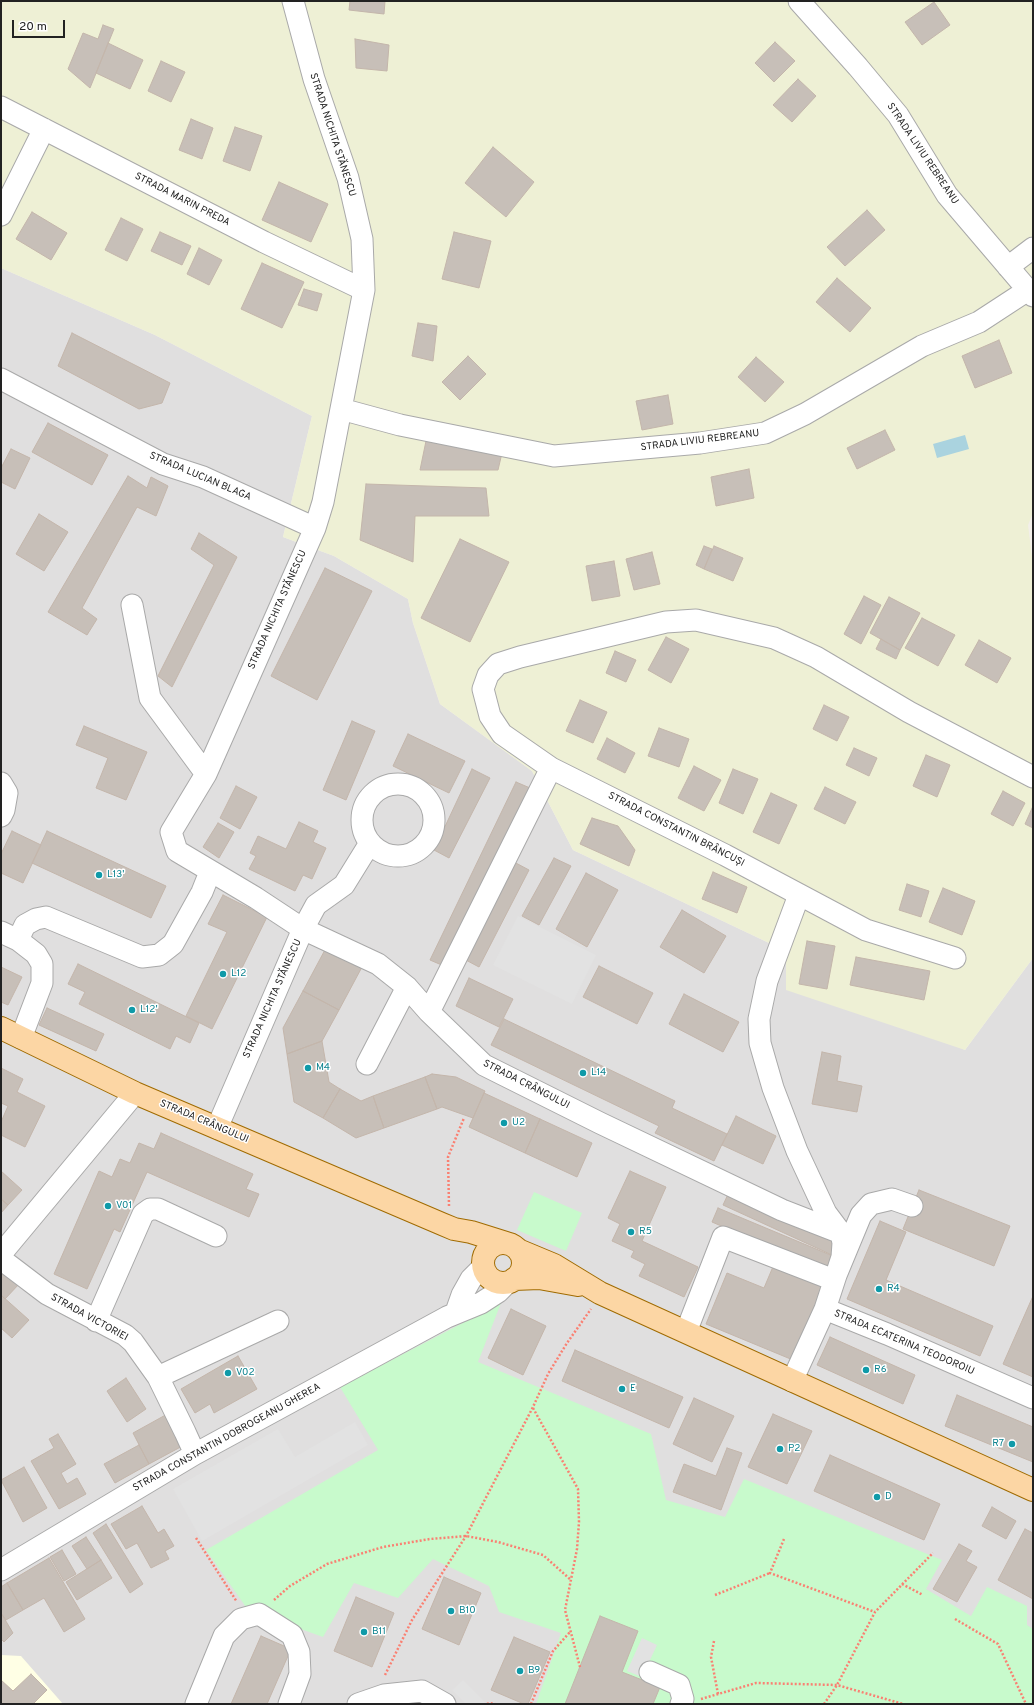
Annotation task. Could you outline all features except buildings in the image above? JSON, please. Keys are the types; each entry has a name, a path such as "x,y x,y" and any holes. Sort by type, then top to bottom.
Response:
{"main road":[{"name":"STRADA CRÂNGULUI","path":"1,1028 135,1093 448,1227 471,1232 512,1247"},
{"name":"STRADA CRÂNGULUI","path":"448,1227 483,1264"},
{"path":"594,1290 539,1278 497,1282 488,1276 483,1264 488,1249 494,1245 512,1247 554,1265 594,1290 1033,1490"},
{"path":"511,1281 518,1276 523,1260 512,1247"}],"street":[{"name":"STRADA NICHITA STĂNESCU","path":"217,1128 303,929 256,898 177,851 171,832 206,774 315,528 323,502 364,290 362,239 348,178 314,79 293,1"},
{"name":"STRADA LIVIU REBREANU","path":"342,409 400,425 554,456 700,443 765,433 805,414 922,346 979,322 1031,293 947,195 898,115 858,67 799,1"},
{"name":"STRADA MARIN PREDA","path":"1,107 264,242 364,290"},
{"path":"1,215 44,129"},
{"path":"1008,267 1033,248"},
{"name":"STRADA LUCIAN BLAGA","path":"1,379 163,464 202,476 315,528"},
{"path":"132,605 150,698 206,774"},
{"name":"STRADA CONSTANTIN BRÂNCUȘI","path":"955,958 866,930 725,855 551,768 502,734 490,716 483,689 488,675 498,664 520,657 666,622 696,620 774,638 816,657 909,712 1033,777"},
{"path":"429,1012 551,768"},
{"path":"1,783 7,793 4,810 1,816"},
{"path":"303,929 316,905 344,885 370,843"},
{"path":"20,1038 42,983 42,964 36,954 9,936 36,919 46,917 142,957 159,955 173,944 202,892 210,872"},
{"path":"799,895 781,939 767,981 759,1019 760,1043 773,1088 797,1152 826,1213 841,1233 843,1243 842,1257 825,1310"},
{"name":"STRADA CRÂNGULUI","path":"303,929 378,964 407,987 429,1012 484,1065 600,1123 775,1207 841,1233"},
{"path":"368,1064 407,987"},
{"path":"1,1254 135,1093"},
{"path":"834,1280 861,1215 872,1204 892,1199 912,1206"},
{"path":"96,1321 143,1214 150,1209 158,1208 216,1236"},
{"path":"686,1332 723,1237 834,1280"},
{"name":"STRADA VICTORIEI","path":"1,1259 47,1294 125,1336 133,1342 158,1377 195,1454"},
{"path":"456,1312 468,1284 483,1264"},
{"name":"STRADA CONSTANTIN DOBROGEANU GHEREA","path":"1,1570 195,1454 456,1312 481,1303 511,1281"},
{"name":"STRADA ECATERINA TEODOROIU","path":"792,1381 825,1310 887,1334 1033,1398"},
{"path":"158,1377 278,1321"},
{"path":"196,1704 224,1636 241,1620 253,1616 292,1635 299,1652 300,1674 289,1704"},
{"path":"650,1672 678,1685 682,1699 689,1702"},
{"path":"367,1701 422,1691 446,1704"}],"path":[{"path":"448,1227 448,1157 464,1118"},
{"path":"367,1701 412,1620 466,1536 533,1407 548,1374 567,1343 592,1308 594,1290"},
{"path":"533,1407 578,1489 579,1522 577,1549 565,1610 580,1667"},
{"path":"196,1538 253,1616 290,1586 327,1564 383,1547 430,1539 466,1536 498,1542 543,1555 571,1580"},
{"path":"770,1573 784,1539"},
{"path":"824,1704 837,1685 875,1612 933,1553"},
{"path":"715,1595 770,1573 875,1612"},
{"path":"902,1584 923,1595"},
{"path":"955,1619 998,1644 1026,1704"},
{"path":"531,1704 553,1651 571,1631"},
{"path":"714,1641 711,1657 718,1694"},
{"path":"689,1702 756,1683 837,1685 903,1704"},
{"path":"487,1704 495,1704"}],"shaded area":[{"path":"1,1 1033,1 1033,513 1028,525 1033,565 1033,958 965,1050 786,990 786,951 573,850 532,771 440,704 413,623 408,599 334,556 283,537 312,416 155,335 1,268"},
{"path":"1,268 155,335 312,416 283,537 334,556 408,599 413,623 440,704 532,771 573,850 786,951 965,1050 1033,958 1033,1704 1,1704"},
{"path":"518,916 596,955 572,1004 493,965"},
{"path":"355,1422 368,1445 202,1541 173,1489 278,1429 295,1457"},
{"path":"642,1638 657,1645 642,1677 627,1671"},
{"path":"1,1655 21,1656 63,1704 1,1704"},
{"path":"463,1680 485,1702 483,1704 466,1704 452,1690"}],"green space":[{"path":"534,1192 582,1213 566,1251 517,1230"},
{"path":"501,1303 478,1362 651,1434 666,1500 725,1517 744,1479 942,1560 926,1589 971,1616 987,1587 1027,1606 1027,1625 1033,1629 1033,1704 536,1704 561,1633 499,1612 489,1586 433,1559 398,1598 354,1583 323,1637 248,1610 206,1550 378,1450 340,1387"}],"water":[{"path":"965,435 969,449 937,458 933,444"}],"place":[{"name":"L13'","path":"99,875"},
{"name":"L12","path":"223,974"},
{"name":"L12'","path":"132,1010"},
{"name":"M4","path":"308,1068"},
{"name":"L14","path":"583,1073"},
{"name":"U2","path":"504,1123"},
{"name":"V01","path":"108,1206"},
{"name":"R5","path":"631,1232"},
{"name":"R4","path":"879,1289"},
{"name":"R6","path":"866,1370"},
{"name":"V02","path":"228,1373"},
{"name":"E","path":"622,1389"},
{"name":"R7","path":"1012,1444"},
{"name":"P2","path":"780,1449"},
{"name":"D","path":"877,1497"},
{"name":"B10","path":"451,1611"},
{"name":"B11","path":"364,1632"},
{"name":"B9","path":"520,1671"}]}
